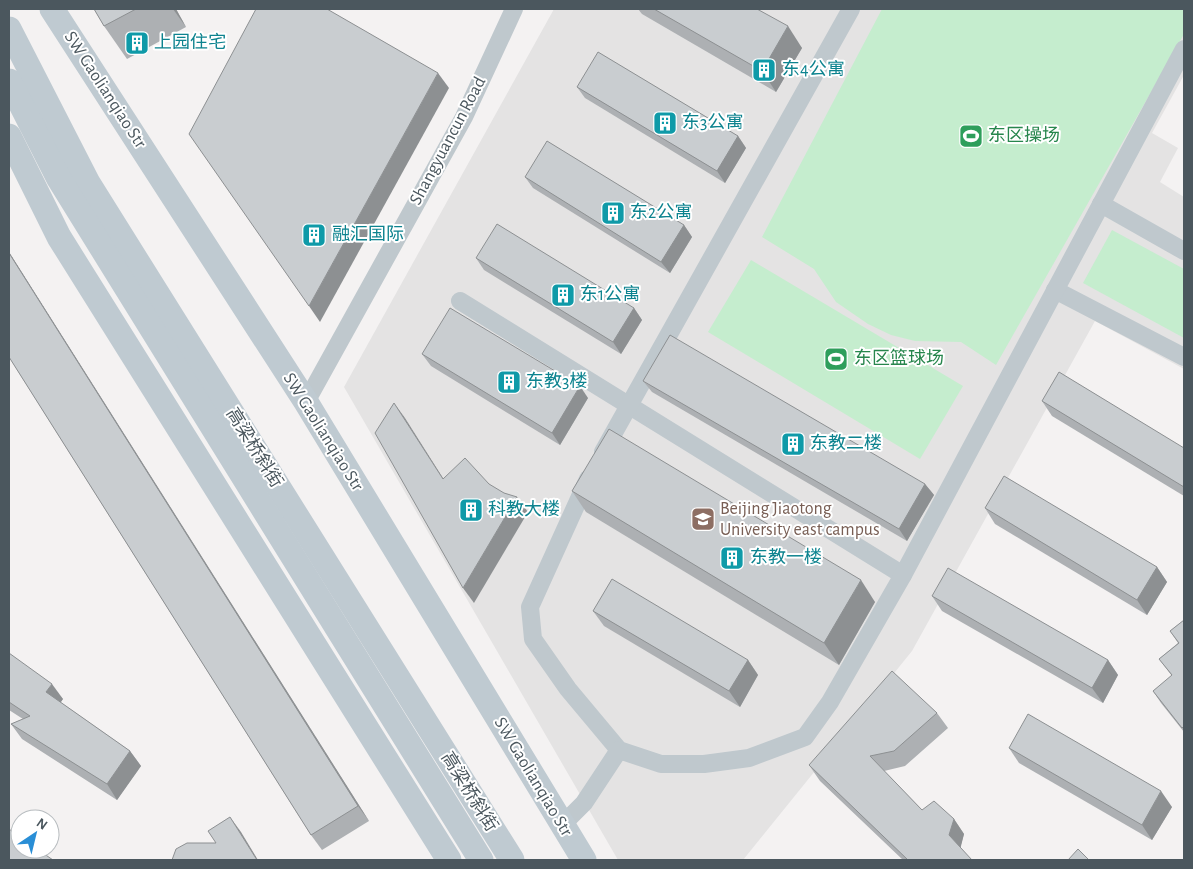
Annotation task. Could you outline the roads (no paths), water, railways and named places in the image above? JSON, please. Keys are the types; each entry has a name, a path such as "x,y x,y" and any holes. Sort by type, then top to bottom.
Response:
{"street":[{"name":"SW Gaolianqiao Str","path":"52,9 306,402 584,860"},
{"name":"Shangyuancun Road","path":"306,402 464,117 514,9"},
{"path":"851,9 628,405 576,502 530,607 533,639 568,689 619,750 661,764 704,764 749,758 805,737 830,702 903,575 1184,48"},
{"name":"高梁桥斜街","path":"9,29 88,183 512,860"},
{"name":"高梁桥斜街","path":"9,81 59,179 481,860"},
{"path":"9,136 59,237 449,860"},
{"path":"59,179 59,237"},
{"path":"1101,204 1184,250"},
{"path":"1055,290 1184,357"},
{"path":"460,300 903,575"},
{"path":"562,825 584,803 619,750"}],"place":[{"name":"上园住宅","path":"137,43"},
{"name":"东4公寓","path":"764,70"},
{"name":"东3公寓","path":"665,123"},
{"name":"东区操场","path":"971,136"},
{"name":"东2公寓","path":"613,213"},
{"name":"融汇国际","path":"314,235"},
{"name":"东1公寓","path":"563,295"},
{"name":"东区篮球场","path":"836,359"},
{"name":"东教3楼","path":"509,382"},
{"name":"东教二楼","path":"793,444"},
{"name":"科教大楼","path":"471,510"},
{"name":"Beijing Jiaotong University east campus","path":"703,519"},
{"name":"东教一楼","path":"732,558"}]}
